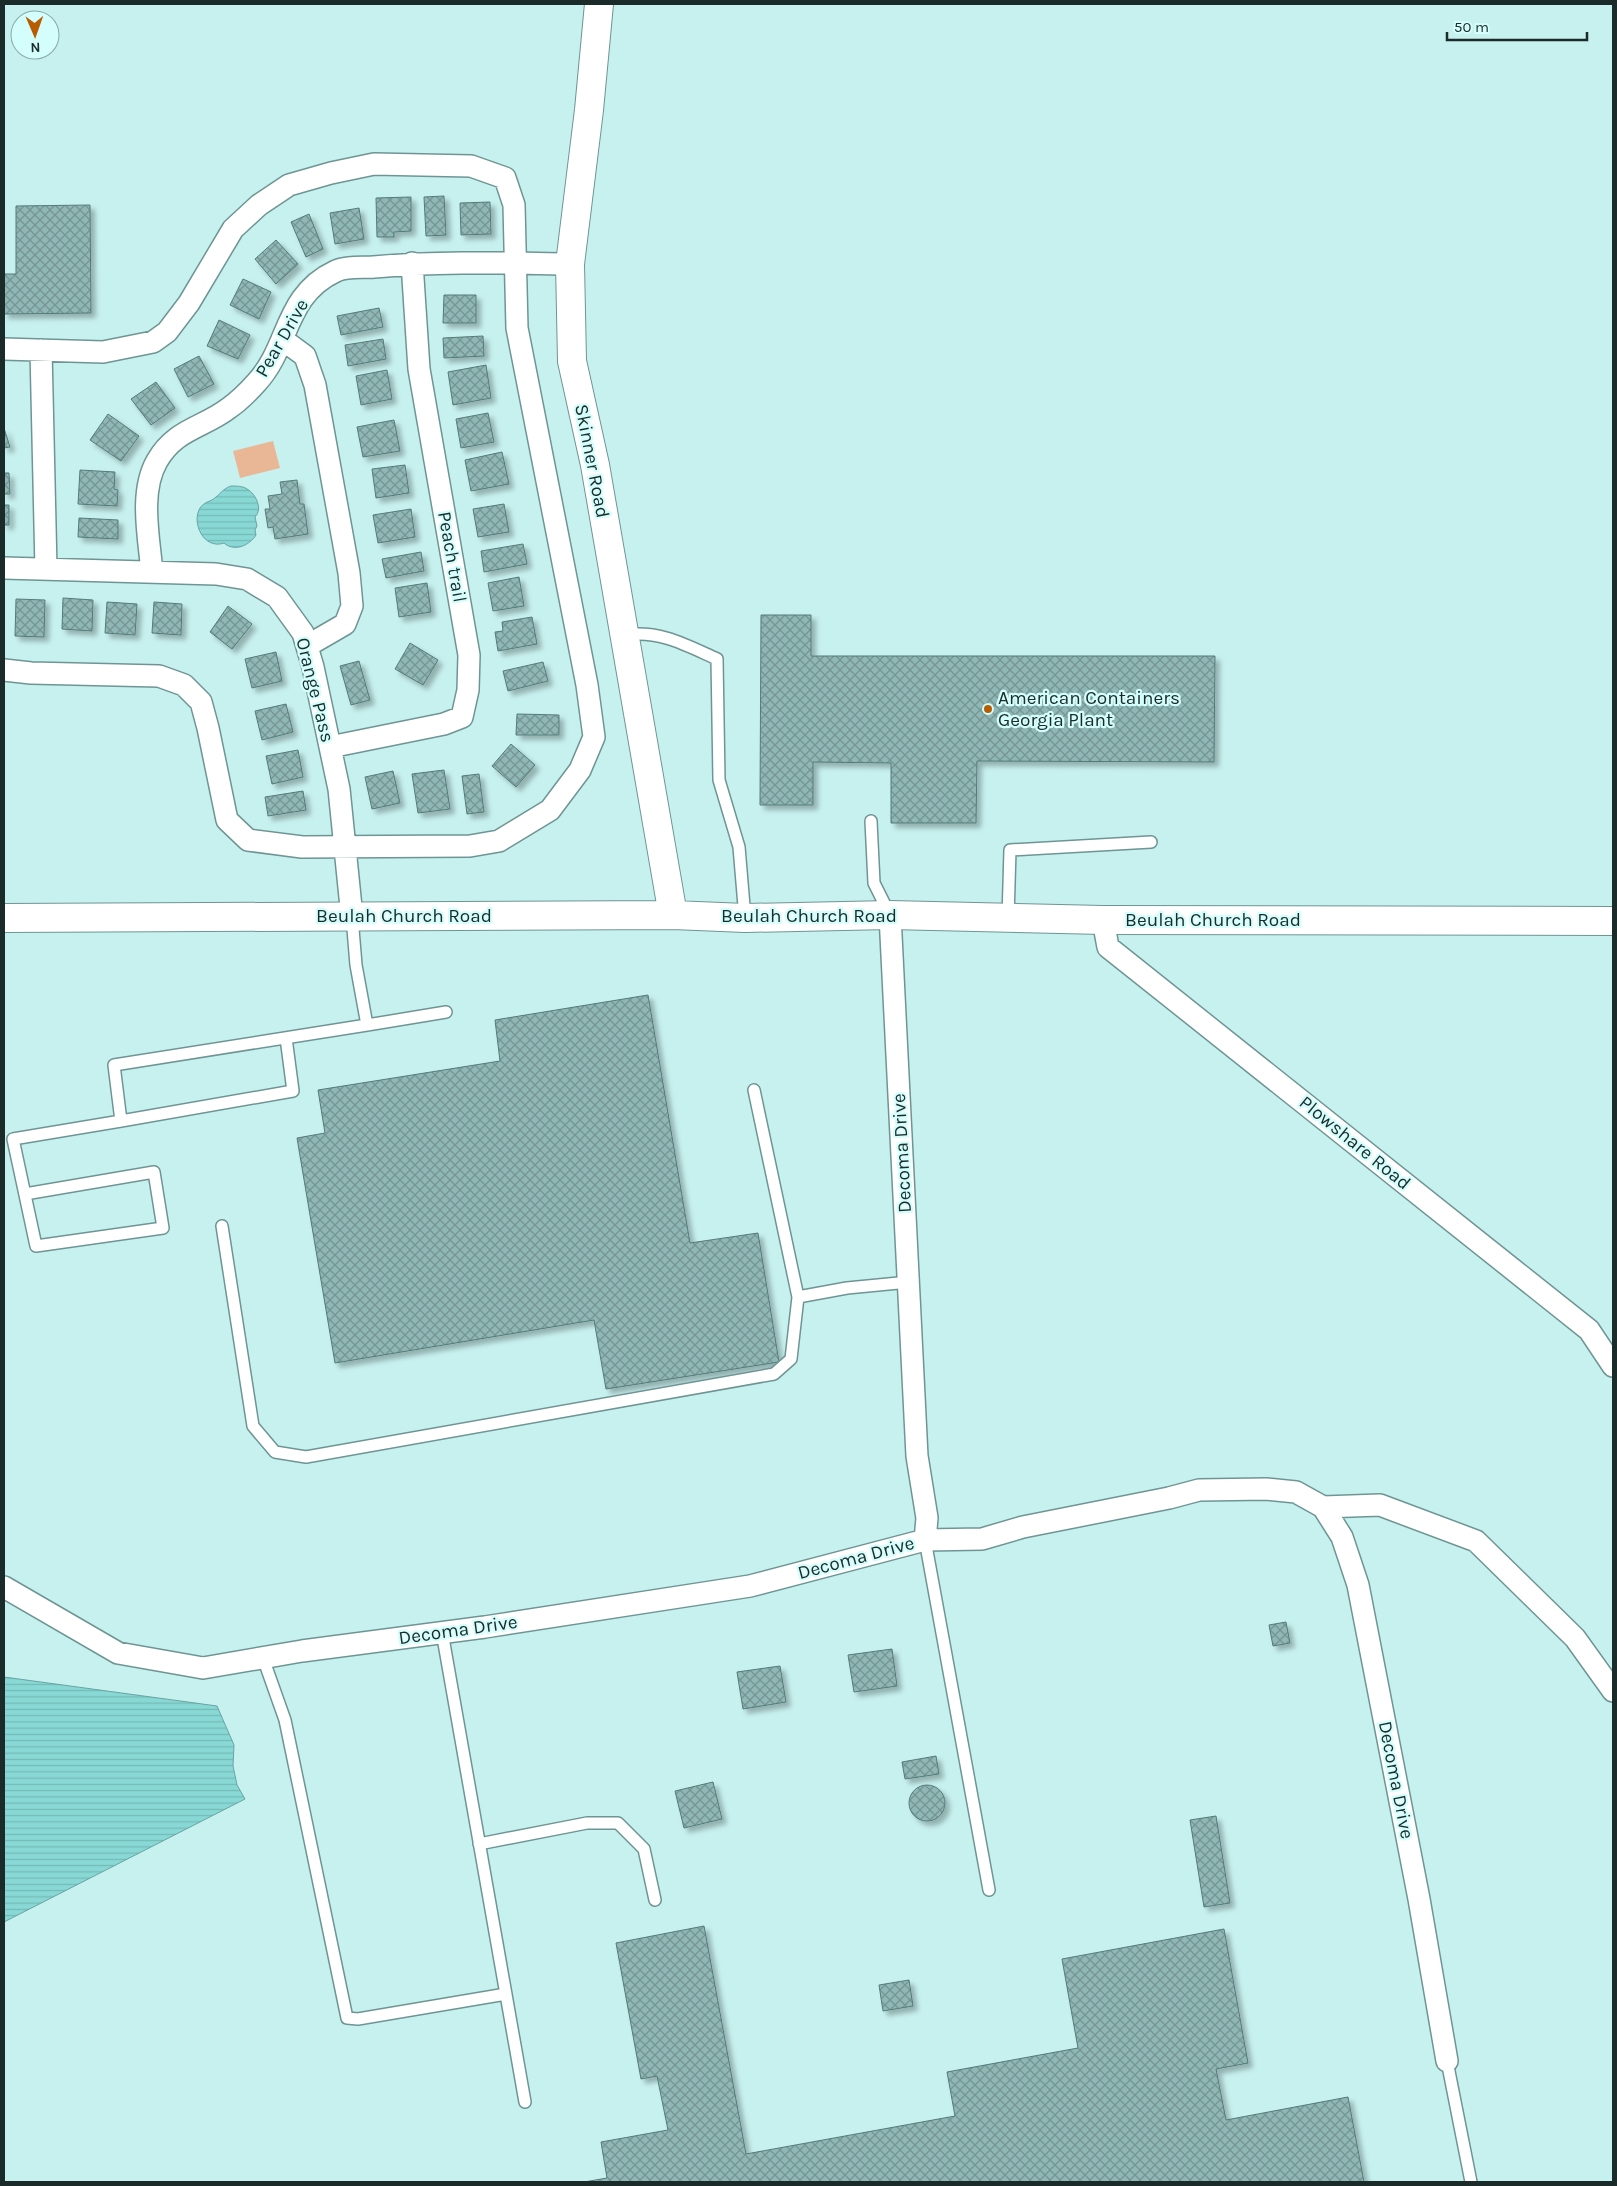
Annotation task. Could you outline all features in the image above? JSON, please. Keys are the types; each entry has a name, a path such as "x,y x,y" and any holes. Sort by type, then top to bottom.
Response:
{"street":[{"name":"Skinner Road","path":"599,4 589,110 570,264 572,361 595,466 673,915"},
{"path":"4,349 104,352 153,342 167,332 189,304 233,229 259,205 289,185 331,173 374,164 471,166 505,178 514,205 517,328 587,685 594,737 580,770 550,810 499,841 470,846 302,847 248,840 227,820 201,702 184,685 159,676 4,670"},
{"name":"Pear Drive","path":"152,572 147,509 149,480 157,460 175,438 229,408 258,381 276,354 297,304 316,284 338,270 412,263 570,264"},
{"name":"Peach trail","path":"330,747 444,724 462,717 468,690 469,655 419,369 412,263"},
{"path":"282,338 305,356 315,385 349,573 352,606 345,624 307,646"},
{"path":"41,350 46,569"},
{"name":"Orange Pass","path":"4,568 216,574 247,579 277,597 303,633 307,646 339,789 352,917"},
{"name":"Beulah Church Road","path":"4,918 673,915 745,918 890,915 1103,920 1613,921"},
{"name":"Decoma Drive","path":"890,915 917,1456 927,1518 924,1540"},
{"name":"Plowshare Road","path":"1103,920 1108,947 1588,1330 1613,1366"},
{"name":"Decoma Drive","path":"4,1587 118,1652 203,1668 750,1586 924,1540 982,1539 1023,1527 1169,1498 1199,1490 1266,1489 1296,1492 1323,1507 1342,1536 1358,1585 1419,1899 1447,2061"},
{"path":"1323,1507 1380,1505 1476,1541 1575,1638 1613,1691"}],"lane":[{"path":"625,635 643,633 671,639 717,658 718,780 739,847 745,918"},
{"path":"871,821 874,882 890,915"},
{"path":"1008,918 1010,850 1151,842"},
{"path":"352,917 356,965 367,1025"},
{"path":"122,1121 114,1065 446,1012"},
{"path":"25,1194 154,1172 163,1228 36,1246 13,1139 293,1092 286,1038"},
{"path":"222,1226 253,1426 275,1452 306,1457 774,1374 791,1359 798,1297 754,1090"},
{"path":"798,1297 847,1288 909,1282"},
{"path":"924,1540 989,1890"},
{"path":"442,1632 525,2102"},
{"path":"263,1658 285,1720 347,2018 358,2019 506,1994"},
{"path":"479,1844 588,1823 618,1823 644,1849 655,1900"},
{"path":"1447,2061 1470,2182"}],"shaded area":[{"path":"273,441 280,468 240,478 233,451"}],"water":[{"path":"231,486 244,487 250,491 256,498 258,506 255,517 256,535 245,545 237,547 228,546 224,543 211,543 201,534 197,521 200,508"},
{"path":"4,1677 217,1706 234,1745 233,1766 237,1785 245,1799 4,1922"}],"building":[{"path":"444,196 446,235 426,236 424,197"},
{"path":"411,197 411,231 394,232 394,237 377,237 376,198"},
{"path":"490,202 491,234 461,235 460,203"},
{"path":"90,205 91,313 4,314 4,274 16,274 16,206"},
{"path":"359,208 364,239 335,244 330,213"},
{"path":"309,214 323,249 306,257 291,222"},
{"path":"276,240 298,264 276,284 255,259"},
{"path":"243,279 271,292 259,319 230,305"},
{"path":"444,295 476,295 476,323 443,323"},
{"path":"379,308 383,327 341,335 337,316"},
{"path":"219,320 250,335 238,359 207,346"},
{"path":"483,336 484,356 444,358 443,338"},
{"path":"383,339 386,359 348,366 345,345"},
{"path":"199,356 214,384 188,397 174,369"},
{"path":"486,365 491,398 453,405 448,372"},
{"path":"387,370 392,399 361,405 356,376"},
{"path":"156,382 175,408 151,425 131,399"},
{"path":"488,413 494,442 461,448 456,419"},
{"path":"108,414 139,436 121,461 90,440"},
{"path":"394,420 400,451 363,457 357,427"},
{"path":"4,428 10,447 4,448"},
{"path":"502,452 509,484 471,491 465,460"},
{"path":"405,465 409,493 376,498 372,469"},
{"path":"80,470 115,472 114,489 118,490 117,506 78,504"},
{"path":"4,473 9,473 10,494 4,494"},
{"path":"297,480 300,504 304,504 308,534 275,539 273,527 268,528 265,509 270,509 268,496 282,494 280,482"},
{"path":"504,504 509,532 478,537 473,509"},
{"path":"4,505 9,505 9,525 4,525"},
{"path":"411,509 415,537 378,543 373,515"},
{"path":"79,518 118,520 118,539 78,537"},
{"path":"523,544 527,564 484,572 481,551"},
{"path":"421,552 424,571 386,578 382,559"},
{"path":"519,577 524,606 493,611 488,583"},
{"path":"427,583 431,612 399,617 395,588"},
{"path":"63,598 93,600 92,631 62,629"},
{"path":"16,599 45,600 44,637 15,636"},
{"path":"107,602 137,604 135,635 105,633"},
{"path":"154,602 182,604 181,635 152,633"},
{"path":"228,606 252,624 232,649 210,632"},
{"name":"American Containers Georgia Plant","path":"761,615 811,615 811,656 1215,656 1214,762 977,761 976,823 891,823 891,763 813,762 813,805 760,805"},
{"path":"532,617 537,644 498,651 495,632 503,631 502,622"},
{"path":"410,643 438,660 423,685 395,669"},
{"path":"276,652 282,681 252,688 245,659"},
{"path":"359,661 370,700 351,705 340,666"},
{"path":"543,662 548,681 508,691 503,671"},
{"path":"286,704 293,732 262,740 255,711"},
{"path":"517,714 559,715 559,735 516,735"},
{"path":"511,744 535,765 516,787 492,766"},
{"path":"298,750 303,777 272,784 266,756"},
{"path":"444,770 450,809 418,813 412,774"},
{"path":"393,771 400,803 372,809 365,777"},
{"path":"479,774 484,812 467,814 462,776"},
{"path":"303,791 306,810 268,816 265,797"},
{"path":"648,995 690,1243 758,1233 779,1362 606,1389 594,1320 335,1363 297,1138 325,1133 318,1090 500,1061 495,1020"},
{"path":"1286,1622 1290,1643 1273,1646 1269,1625"},
{"path":"892,1649 897,1686 854,1692 848,1655"},
{"path":"780,1666 786,1702 743,1709 737,1672"},
{"path":"936,1756 939,1774 905,1779 902,1762"},
{"path":"713,1782 722,1819 684,1828 675,1791"},
{"path":"927,1785 934,1786 940,1790 944,1796 944,1810 940,1816 934,1820 927,1821 920,1820 914,1816 910,1810 909,1803 910,1796 914,1790 920,1786"},
{"path":"1216,1816 1230,1903 1204,1907 1190,1820"},
{"path":"704,1926 746,2154 955,2116 947,2072 1078,2048 1062,1959 1224,1929 1248,2063 1216,2069 1226,2120 1348,2097 1364,2182 584,2182 607,2178 601,2142 668,2130 657,2076 641,2079 616,1943"},
{"path":"909,1980 913,2006 883,2011 879,1985"}],"place":[{"name":"American Containers Georgia Plant","path":"988,709"}]}
